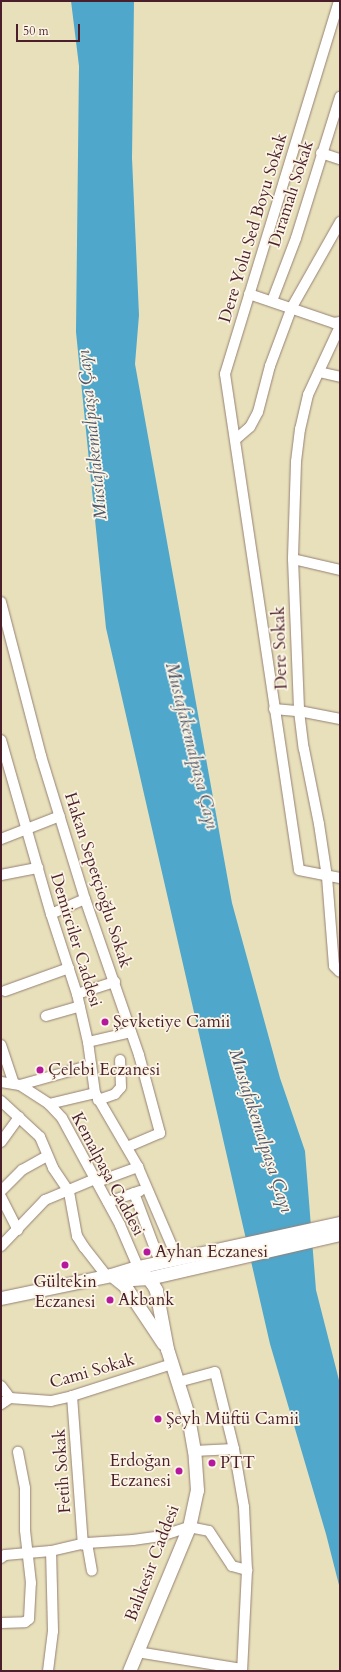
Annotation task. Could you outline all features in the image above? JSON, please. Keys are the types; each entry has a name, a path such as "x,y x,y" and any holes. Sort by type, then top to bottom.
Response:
{"main road":[{"path":"109,1275 132,1279 149,1278 201,1260 340,1223"},
{"path":"2,1295 109,1275 178,1258 201,1260 340,1234"},
{"path":"138,1267 149,1278"},
{"path":"134,1299 132,1279 138,1267"},
{"name":"Balıkesir Caddesi","path":"109,1275 126,1286 167,1349"},
{"name":"Balıkesir Caddesi","path":"129,1671 189,1527 197,1490 194,1451 187,1412 167,1349 156,1290 149,1278"}],"street":[{"name":"Dere Yolu Sed Boyu Sokak","path":"327,877 299,870 274,709 236,439 225,374 249,294 335,30 339,1"},
{"name":"Dıramalı Sokak","path":"272,301 296,238 321,153 340,97"},
{"path":"321,153 340,159"},
{"path":"236,439 250,427 258,412 270,366 292,308 340,222"},
{"path":"249,294 334,323 340,322"},
{"name":"Dere Sokak","path":"340,326 308,396 300,429 296,462 293,559 299,711 304,749 319,824 327,877 334,966 340,972"},
{"path":"319,372 340,377"},
{"path":"293,559 340,570"},
{"name":"Hakan Sepetçioğlu Sokak","path":"1,602 41,756 85,899 115,982 131,1032 160,1133 127,1147"},
{"path":"274,709 299,711 340,719"},
{"name":"Demirciler Caddesi","path":"1,740 28,828 51,914 78,994 97,1096 138,1167 178,1258"},
{"path":"1,839 60,816"},
{"path":"1,875 38,868"},
{"path":"327,877 340,878"},
{"path":"51,914 85,899"},
{"path":"5,991 69,968"},
{"path":"78,994 115,982"},
{"path":"46,1016 80,1006"},
{"path":"88,1042 131,1032"},
{"path":"1,1045 17,1085 91,1065"},
{"path":"49,1104 115,1094 121,1087 120,1060"},
{"name":"Kemalpaşa Caddesi","path":"1,1082 17,1085 49,1104 62,1118 120,1225 138,1267"},
{"path":"1,1102 40,1138 47,1156 69,1192 77,1236 84,1248 109,1275"},
{"path":"1,1142 19,1117"},
{"path":"1,1191 22,1170 47,1156"},
{"path":"1,1246 18,1230 33,1211 45,1200 69,1192 96,1180 138,1167"},
{"path":"108,1202 147,1188"},
{"path":"134,1193 160,1262"},
{"path":"1,1197 18,1230"},
{"name":"Cami Sokak","path":"10,1398 51,1401 72,1396 172,1364"},
{"path":"137,1652 242,1670 247,1570 244,1507 234,1449 215,1372 178,1382"},
{"path":"1,1386 10,1398 1,1404"},
{"name":"Fetih Sokak","path":"72,1396 85,1544 92,1571"},
{"path":"194,1451 234,1449"},
{"path":"1,1623 25,1622 29,1618 31,1583 25,1530 24,1488 18,1452"},
{"path":"1,1558 5,1555 51,1551 85,1544 147,1538 189,1527 209,1531 232,1566 247,1570"},
{"path":"48,1671 53,1631 51,1551"}],"water":[{"name":"Mustafakemalpaşa Çayı","path":"71,1 134,1 132,158 139,315 135,364 232,903 280,1078 305,1151 316,1290 340,1384 340,1589 326,1534 270,1344 106,628 76,332 79,66"}],"place":[{"name":"Şevketiye Camii","path":"105,1022"},
{"name":"Çelebi Eczanesi","path":"40,1070"},
{"name":"Ayhan Eczanesi","path":"147,1252"},
{"name":"Gültekin Eczanesi","path":"65,1265"},
{"name":"Akbank","path":"110,1300"},
{"name":"Şeyh Müftü Camii","path":"158,1419"},
{"name":"PTT","path":"212,1463"},
{"name":"Erdoğan Eczanesi","path":"179,1471"}]}
